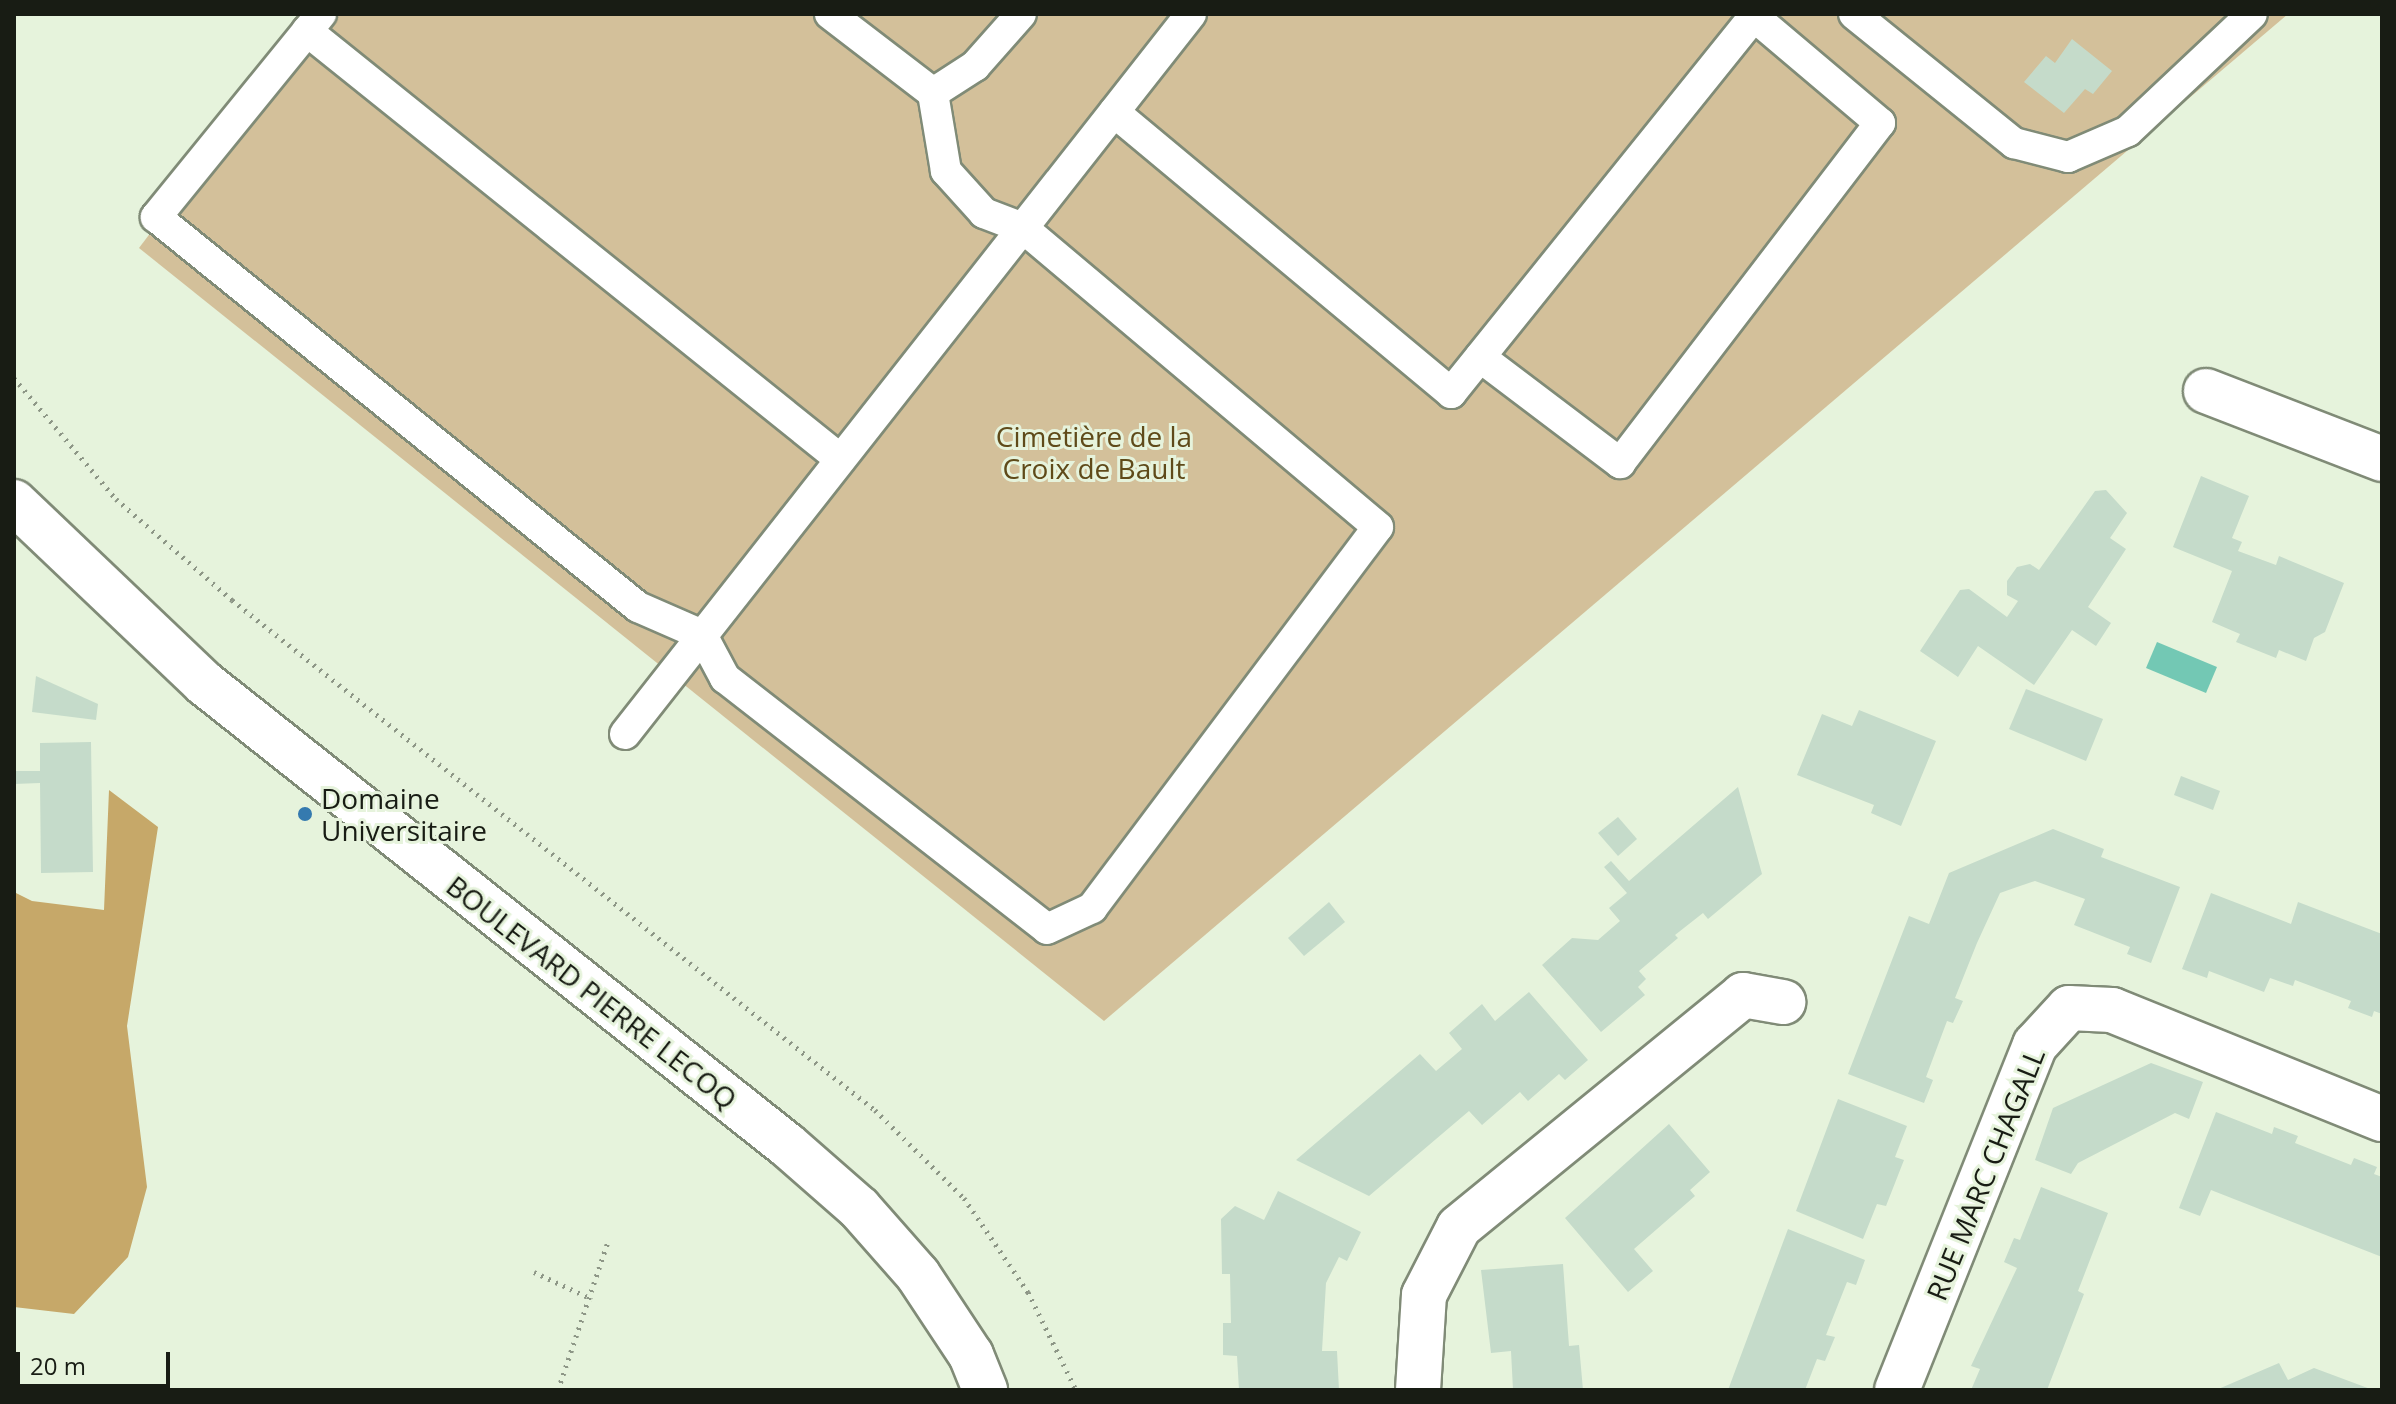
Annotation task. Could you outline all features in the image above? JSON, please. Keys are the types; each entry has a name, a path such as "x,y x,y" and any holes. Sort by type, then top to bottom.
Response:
{"street":[{"path":"2206,391 2382,459"},
{"name":"BOULEVARD PIERRE LECOQ","path":"14,502 204,683 787,1145 859,1208 918,1275 971,1355 985,1390"},
{"path":"1418,1390 1424,1295 1459,1227 1743,995 1783,1002"},
{"name":"RUE MARC CHAGALL","path":"1897,1390 2035,1045 2069,1008 2112,1010 2382,1119"}],"lane":[{"path":"830,14 933,93 946,171 984,213 1023,228 1378,527 1092,908 1047,929 725,678 702,635 638,607 156,217 314,22 840,459"},
{"path":"933,93 975,66 1021,14"},
{"path":"625,734 1191,14"},
{"path":"1854,14 2014,143 2068,157 2128,131 2252,14"},
{"path":"1114,112 1451,393 1753,15 1880,123 1620,463 1480,357"}],"path":[{"path":"14,378 116,499 221,590 875,1110 964,1198 1028,1292 1076,1390"},
{"path":"558,1390 592,1299 608,1241"},
{"path":"534,1272 592,1299"}],"green space":[{"name":"Cimetière de la Croix de Bault","path":"316,14 2288,14 1104,1021 139,248"}],"shaded area":[{"path":"109,790 158,827 127,1026 147,1187 128,1257 74,1314 14,1307 14,892 32,901 104,910"}],"water":[{"path":"2157,642 2217,667 2206,693 2146,668"}],"building":[{"path":"2072,39 2112,71 2093,94 2085,89 2064,113 2024,82 2046,56 2055,63"},
{"path":"2201,476 2249,496 2232,538 2242,542 2238,551 2276,565 2279,556 2344,583 2325,632 2314,638 2306,661 2279,650 2276,658 2236,642 2240,634 2212,622 2232,571 2173,547"},
{"path":"2106,490 2127,513 2110,538 2126,549 2088,607 2111,623 2096,646 2072,630 2034,685 1978,646 1958,677 1920,651 1960,590 1969,589 2007,617 2018,601 2007,595 2007,581 2017,567 2030,564 2039,570 2095,491"},
{"path":"36,676 98,704 96,720 32,712"},
{"path":"2026,689 2103,719 2086,761 2009,729"},
{"path":"1859,710 1936,741 1901,826 1871,813 1874,805 1797,775 1822,714 1852,726"},
{"path":"91,742 93,872 41,873 40,783 14,784 14,771 40,771 40,743"},
{"path":"2181,776 2220,791 2213,810 2174,795"},
{"path":"1738,787 1762,874 1708,919 1703,913 1675,935 1678,938 1639,971 1646,979 1638,987 1645,995 1601,1032 1542,965 1572,938 1598,940 1620,921 1609,908 1627,893 1604,867 1611,861 1629,881"},
{"path":"1618,817 1637,839 1618,856 1598,833"},
{"path":"2053,829 2104,849 2101,857 2180,887 2151,963 2127,954 2130,947 2074,925 2085,899 2035,881 2000,893 1955,998 1963,1001 1953,1023 1947,1021 1926,1077 1933,1080 1924,1103 1848,1074 1909,916 1929,924 1949,873"},
{"path":"2211,893 2291,924 2298,902 2382,934 2382,1014 2374,1011 2372,1017 2348,1008 2351,1001 2295,980 2293,986 2270,978 2264,992 2209,971 2207,978 2182,969"},
{"path":"1329,902 1345,922 1304,956 1288,938"},
{"path":"1529,992 1588,1060 1565,1080 1559,1074 1528,1101 1520,1092 1482,1125 1469,1111 1369,1196 1296,1160 1420,1054 1436,1071 1462,1049 1449,1033 1482,1004 1495,1021"},
{"path":"2151,1063 2203,1082 2189,1119 2175,1113 2078,1163 2071,1174 2035,1160 2053,1108"},
{"path":"1838,1099 1907,1126 1895,1157 1904,1160 1886,1206 1877,1204 1863,1239 1796,1211"},
{"path":"2216,1112 2272,1134 2274,1127 2298,1136 2295,1143 2351,1165 2354,1158 2377,1167 2374,1174 2382,1177 2382,1257 2211,1190 2200,1216 2179,1208"},
{"path":"1669,1124 1710,1172 1690,1190 1695,1196 1634,1249 1653,1271 1628,1292 1565,1218"},
{"path":"2041,1187 2108,1213 2078,1291 2084,1294 2047,1390 1971,1390 1980,1369 1971,1366 2017,1268 2004,1262 2014,1238 2020,1240"},
{"path":"1278,1191 1361,1232 1347,1261 1339,1257 1326,1283 1322,1351 1337,1351 1339,1390 1239,1390 1237,1356 1223,1355 1223,1323 1231,1323 1230,1274 1222,1274 1221,1219 1235,1206 1264,1220"},
{"path":"1788,1229 1865,1260 1856,1285 1847,1282 1826,1335 1835,1337 1825,1361 1817,1359 1805,1390 1728,1390"},
{"path":"1563,1264 1569,1346 1579,1345 1583,1390 1513,1390 1511,1351 1491,1353 1481,1270"},
{"path":"2279,1363 2288,1380 2314,1368 2373,1390 2216,1390"}],"place":[{"name":"Domaine Universitaire","path":"305,814"}]}
